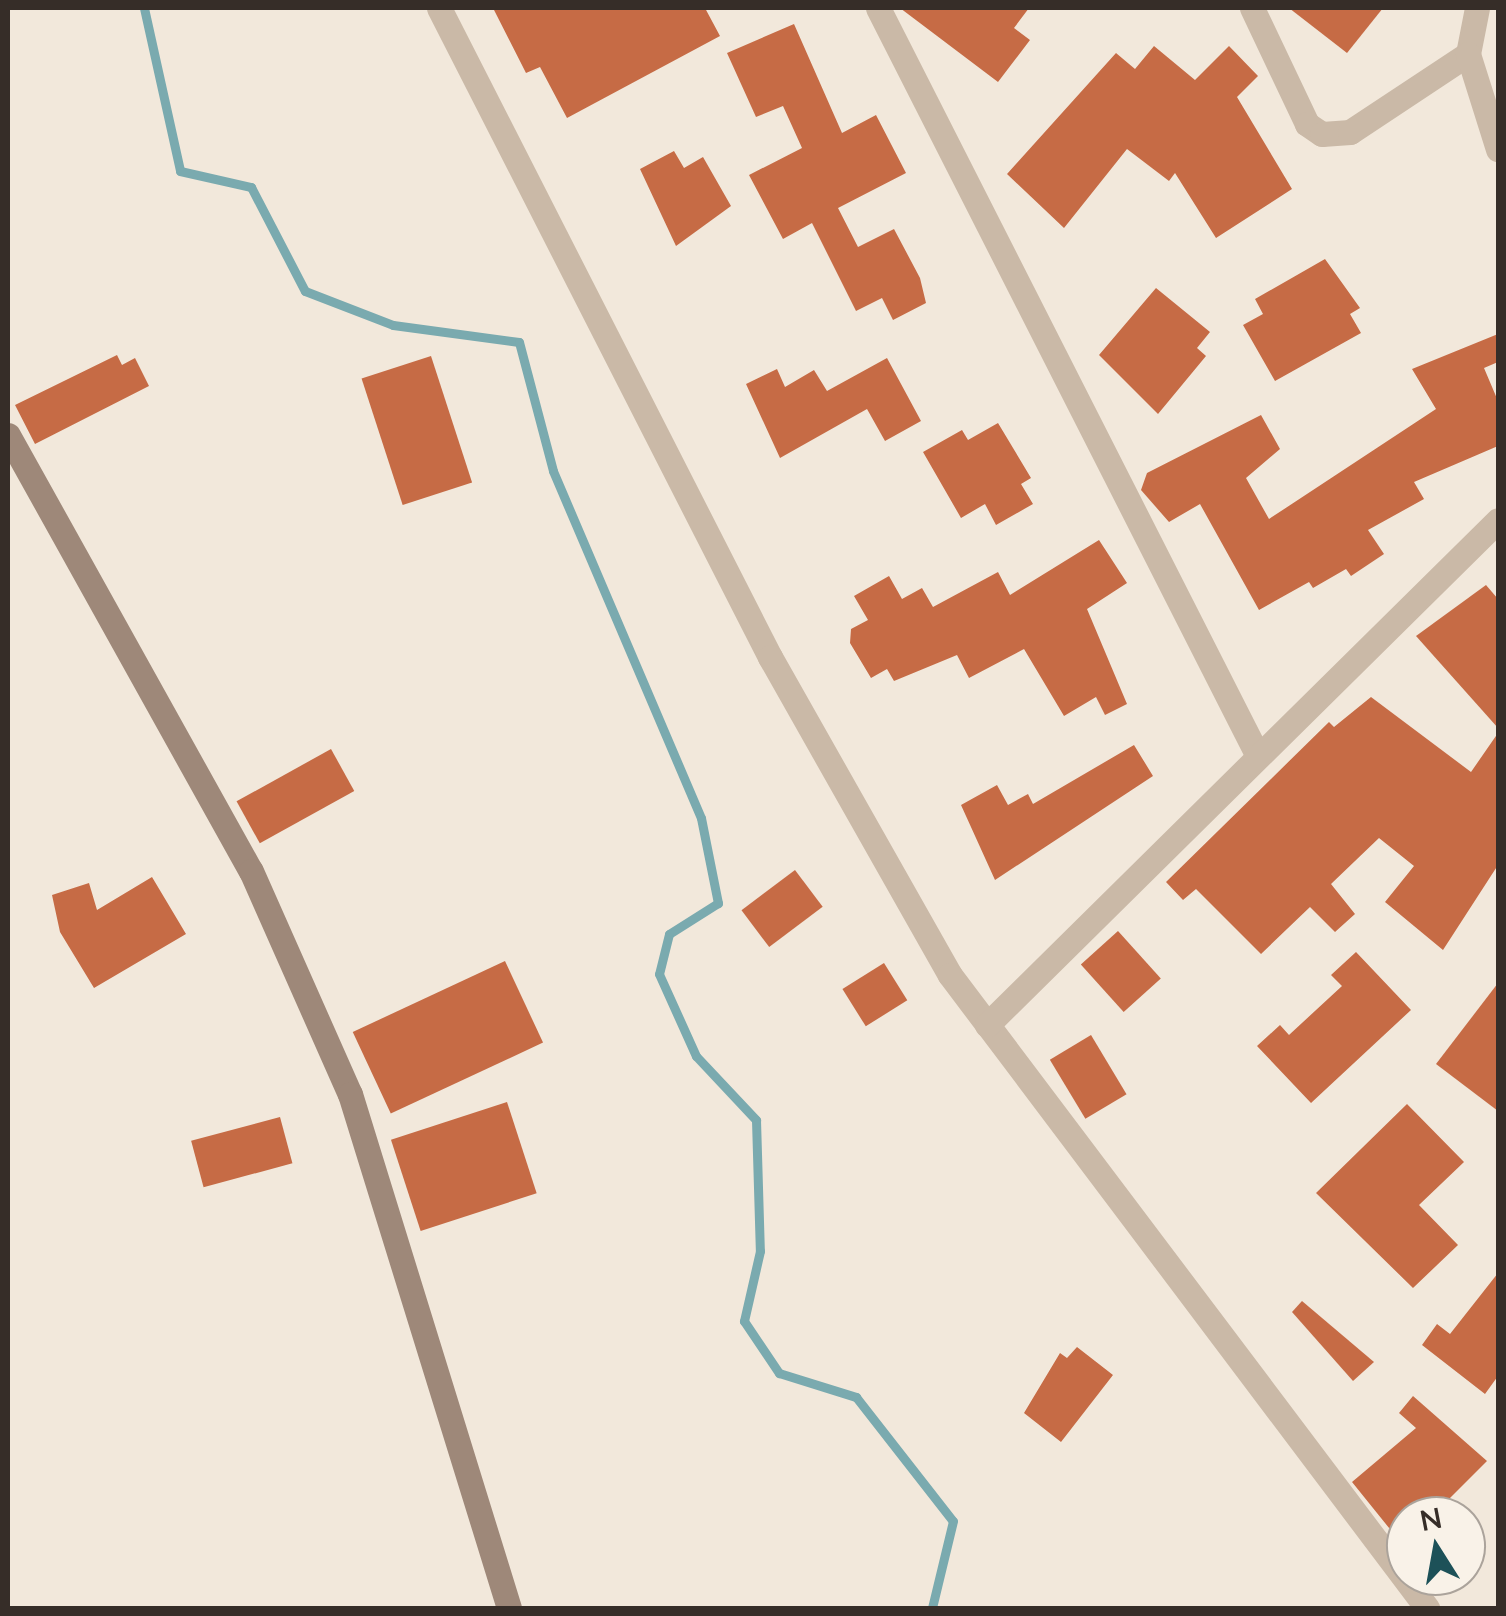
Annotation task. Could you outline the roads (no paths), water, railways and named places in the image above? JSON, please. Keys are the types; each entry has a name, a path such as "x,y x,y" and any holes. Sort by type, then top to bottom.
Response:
{"street":[{"path":"439,8 770,657 950,975 1427,1608"},
{"path":"878,8 1257,754"},
{"path":"1252,8 1307,124 1322,134 1350,132 1468,54"},
{"path":"1478,8 1468,54 1498,149"},
{"path":"8,436 251,871 350,1094 509,1608"},
{"path":"987,1025 1498,520"}],"waterway":[{"path":"144,8 180,171 251,187 305,291 393,325 519,342 553,471 701,818 718,903 669,934 659,974 696,1056 756,1120 760,1251 744,1321 779,1373 856,1397 953,1521 932,1608"}]}
